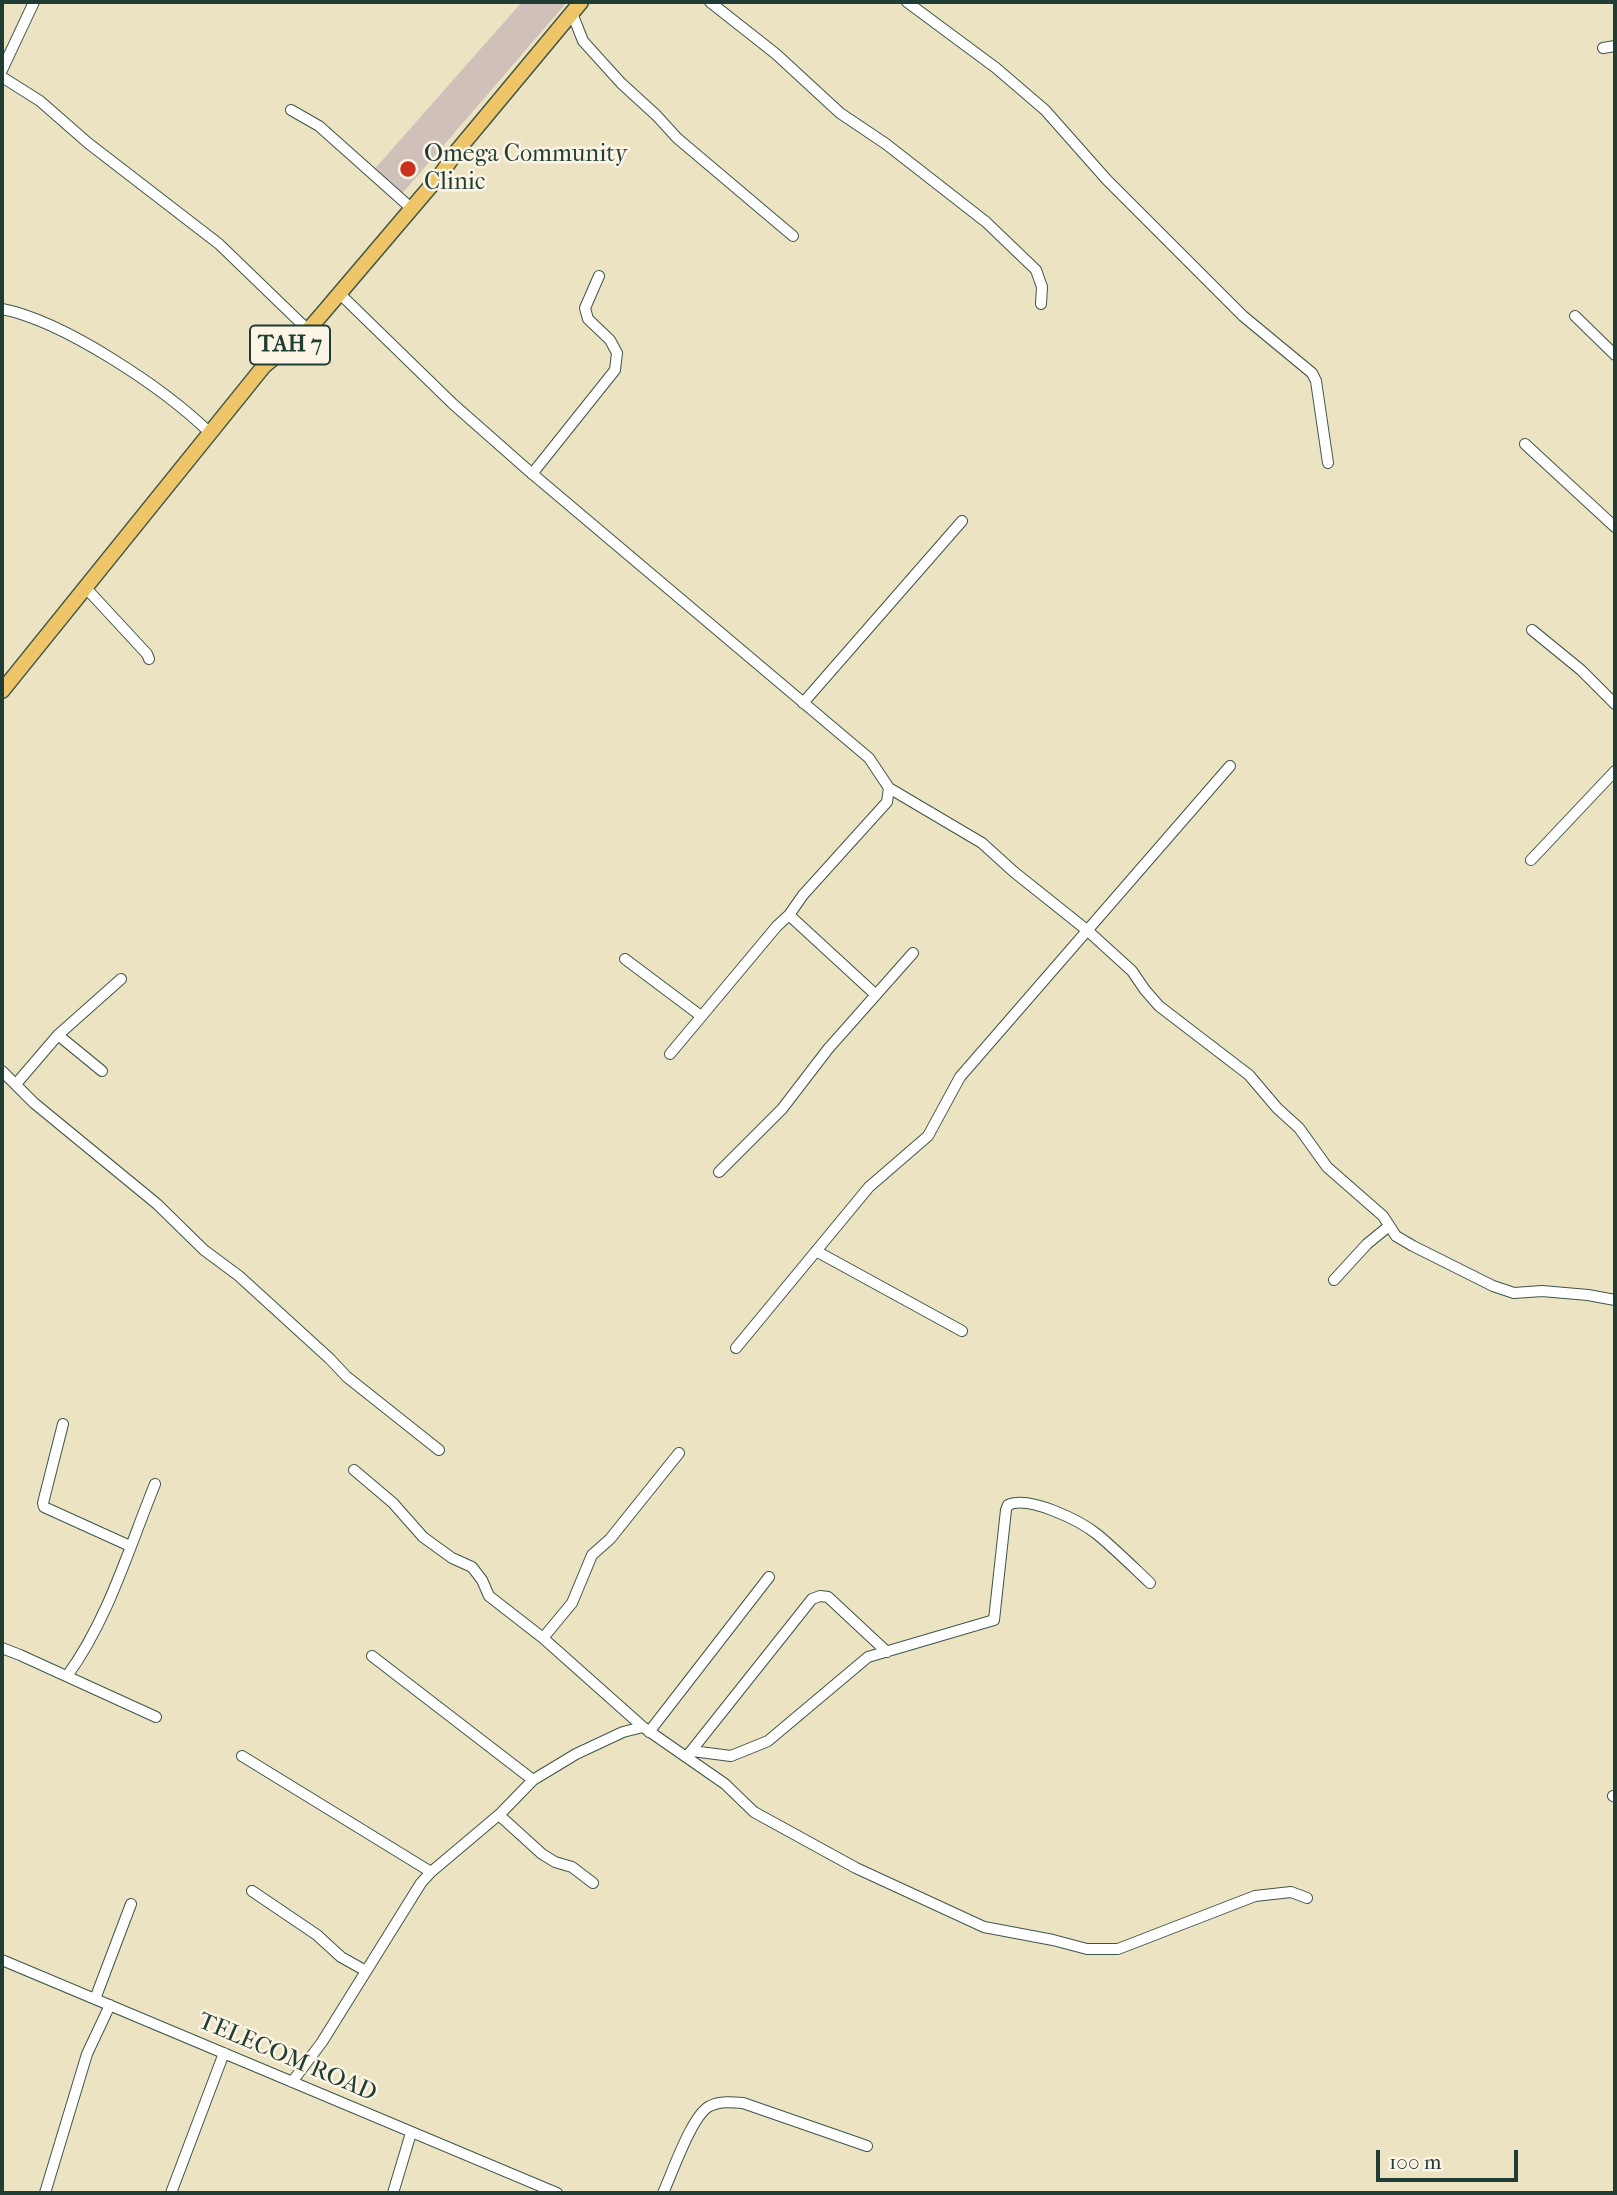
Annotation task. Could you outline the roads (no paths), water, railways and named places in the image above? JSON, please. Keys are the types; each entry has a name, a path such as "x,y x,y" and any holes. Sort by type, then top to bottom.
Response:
{"highway":[{"name":"TAH 7","path":"2,691 264,366 308,330 441,174 576,8"}],"street":[{"path":"2,70 34,2"},
{"path":"710,2 776,54 840,113 886,144 986,222 1036,270 1042,287 1041,304"},
{"path":"907,2 996,68 1045,110 1107,180 1243,316 1312,373 1316,382 1328,463"},
{"path":"576,8 583,41 621,83 677,138 793,236"},
{"path":"1603,48 1615,46"},
{"path":"2,77 40,101 88,143 219,244 308,330"},
{"path":"291,110 319,126 411,208"},
{"path":"532,474 615,370 617,353 610,340 587,319 585,307 599,276"},
{"path":"339,293 453,404 532,474 869,758 889,788 982,842 1014,872 1088,931 1132,971 1159,1006 1249,1075 1277,1108 1299,1128 1327,1167 1383,1216 1396,1236 1493,1286 1514,1293 1542,1291 1588,1294 1615,1300"},
{"path":"2,309 39,320 89,345 192,416 210,433"},
{"path":"1575,316 1615,355"},
{"path":"1525,444 1615,527"},
{"path":"803,703 962,521"},
{"path":"85,587 149,659"},
{"path":"1532,630 1581,670 1615,704"},
{"path":"736,1348 869,1187 928,1136 960,1077 1230,766"},
{"path":"1531,860 1615,771"},
{"path":"670,1054 803,895 887,802 889,788"},
{"path":"789,915 876,995"},
{"path":"719,1172 782,1109 828,1049 913,953"},
{"path":"625,959 702,1016"},
{"path":"16,1084 58,1035 121,979"},
{"path":"58,1035 102,1071"},
{"path":"2,1072 34,1103 157,1203 204,1250 257,1292 347,1377 439,1450"},
{"path":"1334,1280 1367,1244 1390,1226"},
{"path":"816,1251 962,1331"},
{"path":"63,1424 44,1507 130,1546"},
{"path":"542,1638 572,1603 592,1555 610,1539 679,1452"},
{"path":"354,1470 394,1503 423,1536 452,1558 472,1567 489,1596 542,1638 646,1729 689,1755 754,1812 856,1868 984,1927 1087,1949 1118,1949 1255,1895 1291,1892 1307,1898"},
{"path":"67,1676 81,1656 155,1484"},
{"path":"689,1755 731,1756 768,1741 868,1657 994,1620 1006,1510 1008,1505 1014,1502 1032,1503 1052,1510 1096,1533 1150,1583"},
{"path":"292,2082 321,2042 421,1882 499,1815 533,1780 588,1748 623,1732 646,1729 769,1577"},
{"path":"689,1755 813,1599 828,1597 887,1652"},
{"path":"2,1648 156,1717"},
{"path":"372,1656 533,1780"},
{"path":"242,1756 431,1872"},
{"path":"499,1815 542,1854 555,1862 572,1867 593,1883"},
{"path":"252,1891 317,1934 341,1957 366,1972"},
{"path":"95,1999 131,1904"},
{"name":"TELECOM ROAD","path":"2,1960 557,2193"},
{"path":"45,2193 87,2054 110,2006"},
{"path":"172,2193 224,2053"},
{"path":"663,2193 690,2128 707,2107 724,2102 743,2103 867,2146"},
{"path":"393,2193 411,2133"}],"place":[{"name":"Omega Community Clinic","path":"408,169"}]}
